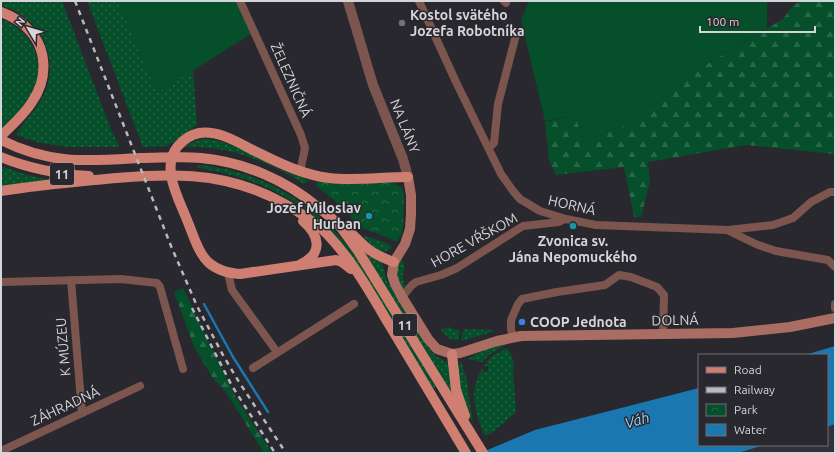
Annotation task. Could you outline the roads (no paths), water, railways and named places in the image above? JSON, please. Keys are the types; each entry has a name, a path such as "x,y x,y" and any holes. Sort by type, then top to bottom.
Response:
{"main road":[{"path":"1,136 32,103 39,90 44,74 43,60 37,40 28,28 14,17 3,13"},
{"path":"359,275 342,262 336,260 249,273 228,273 218,270 208,262 203,255 191,230 172,178 172,158 176,148 181,142 192,135 200,133 216,134 300,172 322,177 343,179 408,177"},
{"name":"11","path":"1,140 20,149 58,159 87,161 178,157 201,158 240,166 274,179 306,197 337,223 362,257 482,453"},
{"name":"11","path":"4,158 26,166 56,173 119,178 178,175 218,179 248,187 284,204 306,217 326,234 359,275 466,453"},
{"name":"NA LÁNY","path":"394,262 410,229 411,208 408,177"},
{"path":"1,191 119,178"},
{"path":"284,204 312,230 316,240 316,247 312,256 298,265"},
{"path":"331,218 339,221 367,250 394,262 392,275 402,296 434,346 442,351 452,354 456,390 473,437"},
{"name":"DOLNÁ","path":"452,354 514,337 548,334 733,333 797,326 835,318"}],"street":[{"name":"ŽELEZNIČNÁ","path":"240,1 270,64 304,143 305,152 300,172"},
{"name":"NA LÁNY","path":"348,1 373,85 404,160 408,177"},
{"name":"HORNÁ","path":"419,1 456,82 501,174 520,199 540,211 566,219 596,225 728,230 773,225 793,218 811,202 830,192 835,192"},
{"path":"489,148 494,143 498,104 517,31"},
{"name":"HORE VŔŠKOM","path":"402,296 416,282 441,275 456,268 524,226 559,222 566,219"},
{"path":"728,230 758,245 776,251 828,260 835,267"},
{"path":"228,273 232,290 277,352"},
{"path":"514,337 511,330 511,320 518,304 522,299 605,285 620,275 631,277 657,287 664,295 663,334"},
{"path":"1,282 121,279 157,283 160,287 183,369"},
{"name":"K MÚZEU","path":"70,280 82,413"},
{"path":"253,368 354,304"},
{"name":"ZÁHRADNÁ","path":"1,451 140,386"}],"water":[{"path":"835,346 835,424 828,427 828,354 808,354"},
{"name":"Váh","path":"698,388 698,446 761,446 738,453 480,453 535,430"}],"waterway":[{"path":"204,304 233,357 268,412"}],"railway":[{"path":"75,1 171,246 197,306 239,382 286,453"},
{"path":"192,308 232,386 275,453"}],"place":[{"name":"Kostol svätého Jozefa Robotníka","path":"402,23"},
{"name":"Jozef Miloslav Hurban","path":"369,216"},
{"name":"Zvonica sv. Jána Nepomuckého","path":"573,226"},
{"name":"COOP Jednota","path":"522,322"}]}
